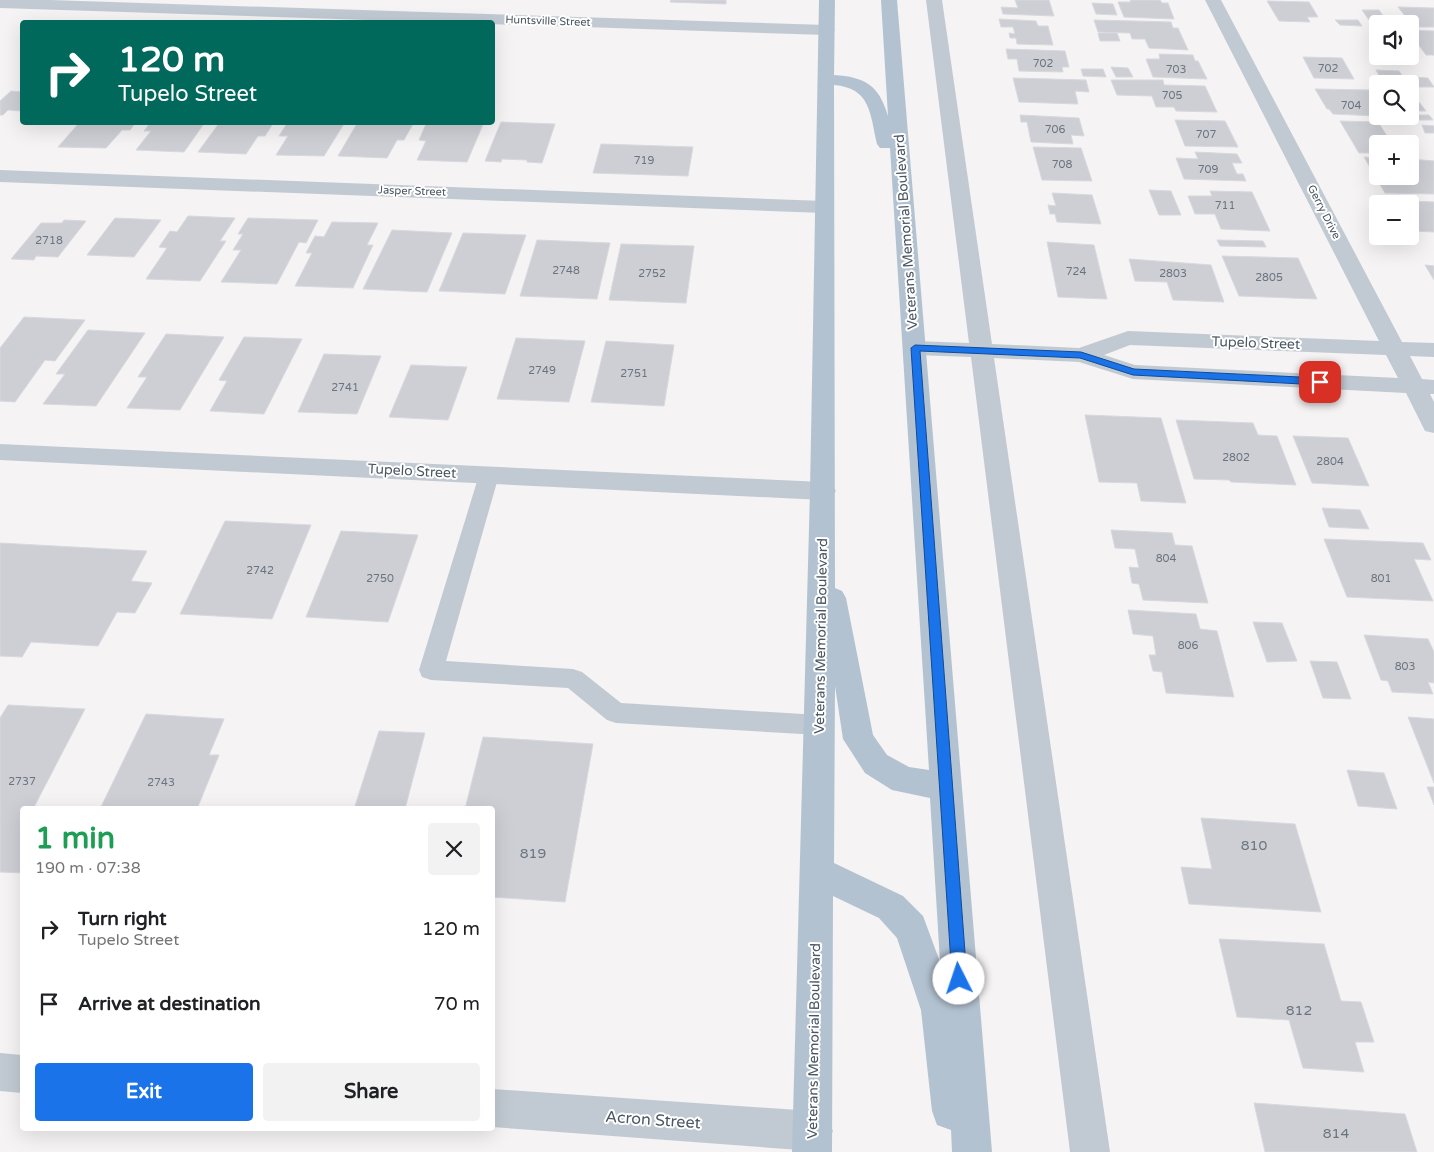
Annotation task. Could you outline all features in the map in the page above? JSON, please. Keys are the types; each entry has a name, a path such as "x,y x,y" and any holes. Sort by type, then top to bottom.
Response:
{"main road":[{"name":"Veterans Memorial Boulevard","path":"812,1142 823,491 827,0"},
{"name":"Veterans Memorial Boulevard","path":"889,0 972,1152"},
{"path":"826,79 863,84 875,97 905,223"},
{"path":"822,550 850,682 858,739 876,764 903,780 946,787"},
{"path":"817,875 830,877 890,907 911,928 939,1010 956,1152"}],"street":[{"path":"934,0 1090,1152"},
{"name":"Gerry Drive","path":"1213,0 1394,348 1424,387 1434,425"},
{"name":"Huntsville Street","path":"0,4 827,30"},
{"name":"Jasper Street","path":"0,176 824,207"},
{"name":"Tupelo Street","path":"1081,355 1128,338 1434,350"},
{"name":"Tupelo Street","path":"915,348 1081,355 1133,372 1424,387"},
{"name":"Tupelo Street","path":"0,452 823,491"},
{"path":"0,1072 20,1074"},
{"name":"Acron Street","path":"495,1108 812,1142"}],"lane":[{"path":"490,475 431,670 573,679 616,713 819,725"}],"building":[{"path":"671,0 726,0 726,4 670,2"},
{"path":"1015,0 1049,0 1054,16 1003,14 1001,7 1018,8"},
{"path":"1130,0 1160,0 1162,3 1168,3 1174,19 1124,17 1118,2 1131,2"},
{"path":"1267,1 1309,2 1318,17 1307,17 1310,22 1279,21"},
{"path":"1092,3 1113,4 1117,15 1096,14"},
{"path":"1398,7 1434,8 1434,27 1419,27 1419,15 1404,15"},
{"path":"1362,10 1379,10 1382,15 1369,15 1369,20"},
{"path":"999,19 1036,21 1038,26 1048,26 1053,45 1017,44 1016,38 1010,38 1009,33 1015,34 1013,27 1001,27"},
{"path":"1094,20 1171,22 1173,28 1178,28 1188,50 1149,48 1145,39 1132,39 1130,33 1098,32"},
{"path":"1335,20 1358,20 1362,26 1340,25"},
{"path":"1419,30 1434,31 1434,55 1426,55 1419,45"},
{"path":"1098,33 1117,33 1120,41 1100,41"},
{"path":"1006,49 1065,51 1069,67 1062,67 1063,72 1019,71 1017,59 1008,59"},
{"path":"1159,54 1193,55 1207,79 1153,77 1146,59 1160,59"},
{"path":"1303,57 1342,58 1354,79 1314,78"},
{"path":"1111,67 1128,68 1133,77 1116,77"},
{"path":"1081,69 1103,69 1106,77 1083,76"},
{"path":"1376,70 1399,71 1402,75 1379,75"},
{"path":"1419,77 1428,78 1434,87 1419,87"},
{"path":"1013,78 1086,80 1089,92 1075,91 1078,104 1019,102"},
{"path":"1111,80 1163,80 1164,85 1205,86 1217,112 1176,111 1174,107 1156,107 1152,96 1117,95"},
{"path":"1315,89 1369,90 1369,116 1333,114 1327,109"},
{"path":"11,91 20,92 20,111 8,110 3,115 0,115 0,101"},
{"path":"1419,102 1426,111 1419,111"},
{"path":"1020,115 1079,118 1084,136 1071,135 1073,144 1031,142 1027,122 1021,122"},
{"path":"1419,115 1429,115 1433,120 1419,120"},
{"path":"1175,120 1225,121 1238,147 1185,146"},
{"path":"1340,121 1369,122 1369,125 1380,125 1386,135 1369,135 1369,153 1359,153"},
{"path":"501,122 555,124 542,163 502,159 501,162 485,161"},
{"path":"77,125 134,125 130,130 122,130 106,148 58,147"},
{"path":"149,125 203,125 184,152 136,150 151,131 144,131"},
{"path":"218,125 272,125 265,136 258,136 246,154 198,152"},
{"path":"286,125 343,125 324,156 276,155 288,136 279,136"},
{"path":"356,125 412,125 404,140 397,140 387,158 338,156"},
{"path":"426,125 483,125 467,162 417,160 426,141 419,140"},
{"path":"1422,125 1434,126 1434,133 1425,133"},
{"path":"601,144 693,147 688,176 593,173"},
{"path":"1033,147 1081,148 1092,181 1042,180"},
{"path":"1195,152 1237,154 1242,163 1232,163 1237,174 1243,174 1246,181 1184,179 1176,158 1198,159"},
{"path":"1364,157 1369,157 1369,166"},
{"path":"1419,160 1434,161 1434,194 1385,193 1380,185 1419,185"},
{"path":"1149,190 1171,191 1181,215 1159,215"},
{"path":"1210,191 1252,192 1270,231 1221,229 1215,214 1195,214 1188,196 1212,196"},
{"path":"1052,193 1092,195 1101,224 1057,222 1055,214 1050,214 1048,205 1056,206"},
{"path":"1419,201 1434,202 1434,232 1419,231"},
{"path":"188,216 235,218 220,241 226,241 200,281 146,279 167,248 159,247 170,231 177,232"},
{"path":"115,218 161,220 134,257 87,255"},
{"path":"248,218 318,220 306,243 299,242 277,284 221,282 241,250 233,250 243,234 238,234"},
{"path":"64,220 86,221 58,257 36,256 34,260 11,259 41,223 62,223"},
{"path":"332,222 378,223 367,245 373,245 353,288 295,286 312,253 306,253 315,236 324,237"},
{"path":"392,230 452,233 427,292 363,289"},
{"path":"463,233 526,235 505,294 439,291"},
{"path":"537,240 610,243 597,299 520,296"},
{"path":"1217,240 1263,241 1266,247 1220,246"},
{"path":"1047,242 1094,245 1107,299 1058,297"},
{"path":"621,244 694,246 686,303 609,300"},
{"path":"1222,256 1298,258 1317,299 1239,296"},
{"path":"1129,259 1211,265 1224,302 1173,300 1167,282 1135,281"},
{"path":"1425,265 1434,266 1434,280"},
{"path":"24,317 85,320 55,361 45,360 15,402 0,401 0,348"},
{"path":"88,330 145,333 96,406 43,404 65,374 56,374"},
{"path":"166,334 224,337 180,410 127,408 147,377 138,377"},
{"path":"244,337 302,339 264,414 210,411 227,381 219,380"},
{"path":"516,338 585,341 569,402 497,399"},
{"path":"606,341 674,345 664,406 591,402"},
{"path":"324,354 381,356 357,414 298,412"},
{"path":"411,365 467,367 448,420 389,417"},
{"path":"1085,415 1161,418 1186,503 1141,501 1137,483 1099,482"},
{"path":"1176,420 1253,423 1258,435 1277,436 1296,485 1194,479"},
{"path":"1293,436 1348,438 1369,486 1312,483"},
{"path":"1322,508 1360,510 1369,529 1329,527"},
{"path":"225,521 311,525 272,619 180,614"},
{"path":"1111,530 1172,533 1175,545 1192,546 1208,603 1143,600 1139,584 1132,583 1129,567 1139,568 1135,549 1115,548"},
{"path":"341,531 418,535 388,622 306,617"},
{"path":"1324,539 1423,543 1431,560 1414,559 1433,601 1347,597"},
{"path":"0,543 147,551 131,581 152,583 135,613 117,612 98,646 31,642 22,657 0,656"},
{"path":"1128,610 1196,614 1200,629 1217,631 1234,697 1166,693 1162,672 1153,671 1149,655 1156,655 1153,636 1133,634"},
{"path":"1253,622 1282,623 1297,661 1267,662"},
{"path":"1364,635 1428,639 1434,652 1434,683 1428,682 1433,694 1392,692 1388,681 1381,680"},
{"path":"1310,661 1337,662 1351,699 1323,698"},
{"path":"8,705 85,709 35,806 20,806 20,873 0,872 0,718"},
{"path":"146,714 224,719 209,755 219,755 198,806 101,806"},
{"path":"1408,717 1434,719 1434,783"},
{"path":"379,731 425,733 406,806 355,806"},
{"path":"483,737 593,744 565,902 495,897 495,806 466,806"},
{"path":"1347,770 1384,773 1397,809 1358,806"},
{"path":"1427,787 1434,787 1434,805"},
{"path":"1201,818 1295,824 1321,912 1189,904 1181,867 1212,869"},
{"path":"1219,939 1324,944 1341,1001 1361,1002 1374,1042 1355,1042 1364,1072 1303,1068 1289,1020 1237,1017"},
{"path":"1254,1103 1405,1114 1417,1152 1265,1152"}],"route":[{"path":"959,979 915,348 1081,355 1133,372 1320,382"}]}
